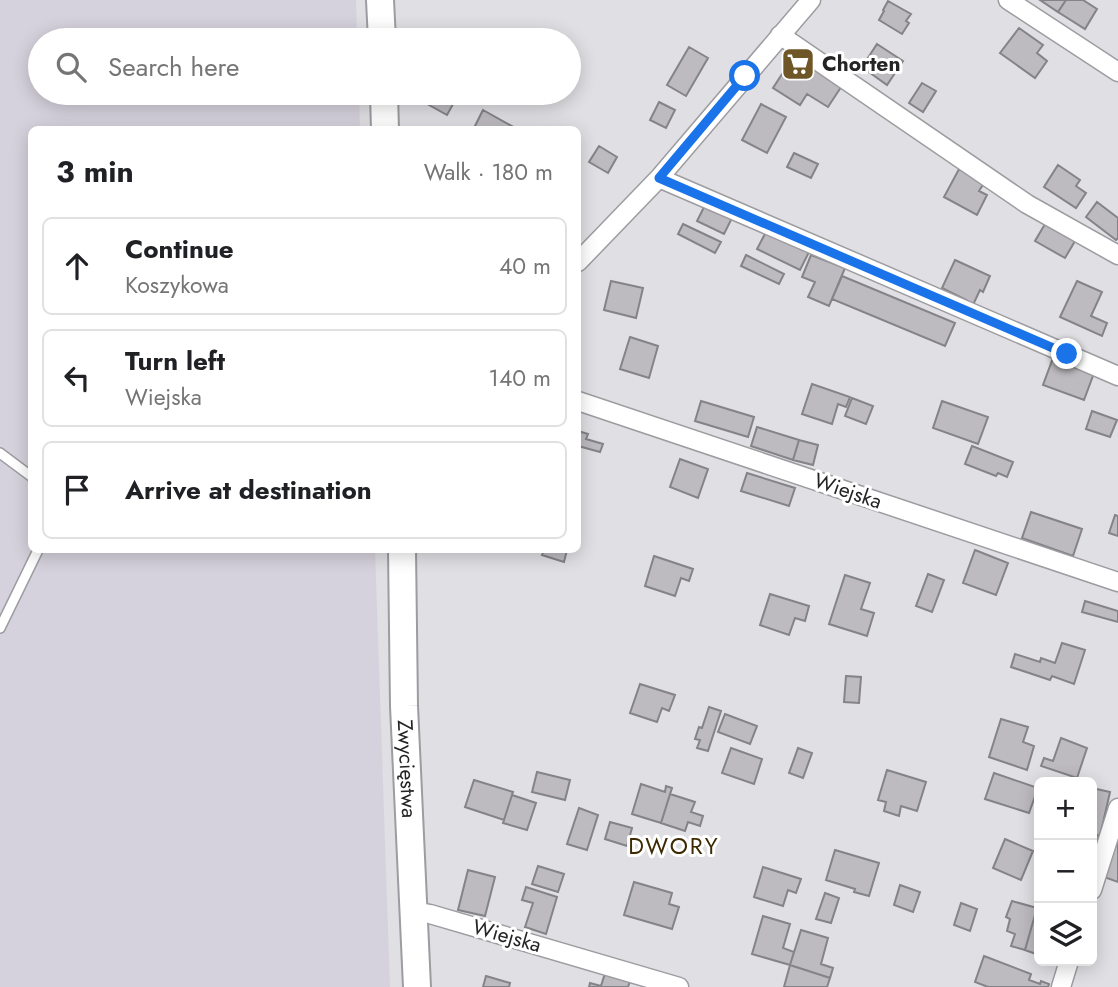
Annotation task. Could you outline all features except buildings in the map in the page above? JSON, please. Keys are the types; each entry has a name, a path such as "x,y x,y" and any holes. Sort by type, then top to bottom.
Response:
{"street":[{"path":"380,0 381,28"},
{"path":"581,259 659,178 810,0"},
{"path":"1008,0 1118,72"},
{"path":"780,35 1027,204 1118,255"},
{"path":"385,105 386,126"},
{"path":"659,178 1118,376"},
{"name":"Wiejska","path":"581,402 1118,582"},
{"name":"Zwycięstwa","path":"402,553 404,706 417,987"},
{"path":"1097,874 1118,808"},
{"name":"Wiejska","path":"414,911 679,987"},
{"path":"1061,987 1067,966"}],"lane":[{"path":"0,453 28,474"},
{"path":"0,628 37,553"}],"shaded area":[{"path":"0,0 356,0 357,28 28,28 28,105 359,105 360,126 28,126 28,553 375,553 390,987 0,987"}],"place":[{"name":"Chorten","path":"798,64"}],"district":[{"name":"DWORY","path":"674,846"}],"route":[{"path":"745,76 659,178 1067,354"}]}
